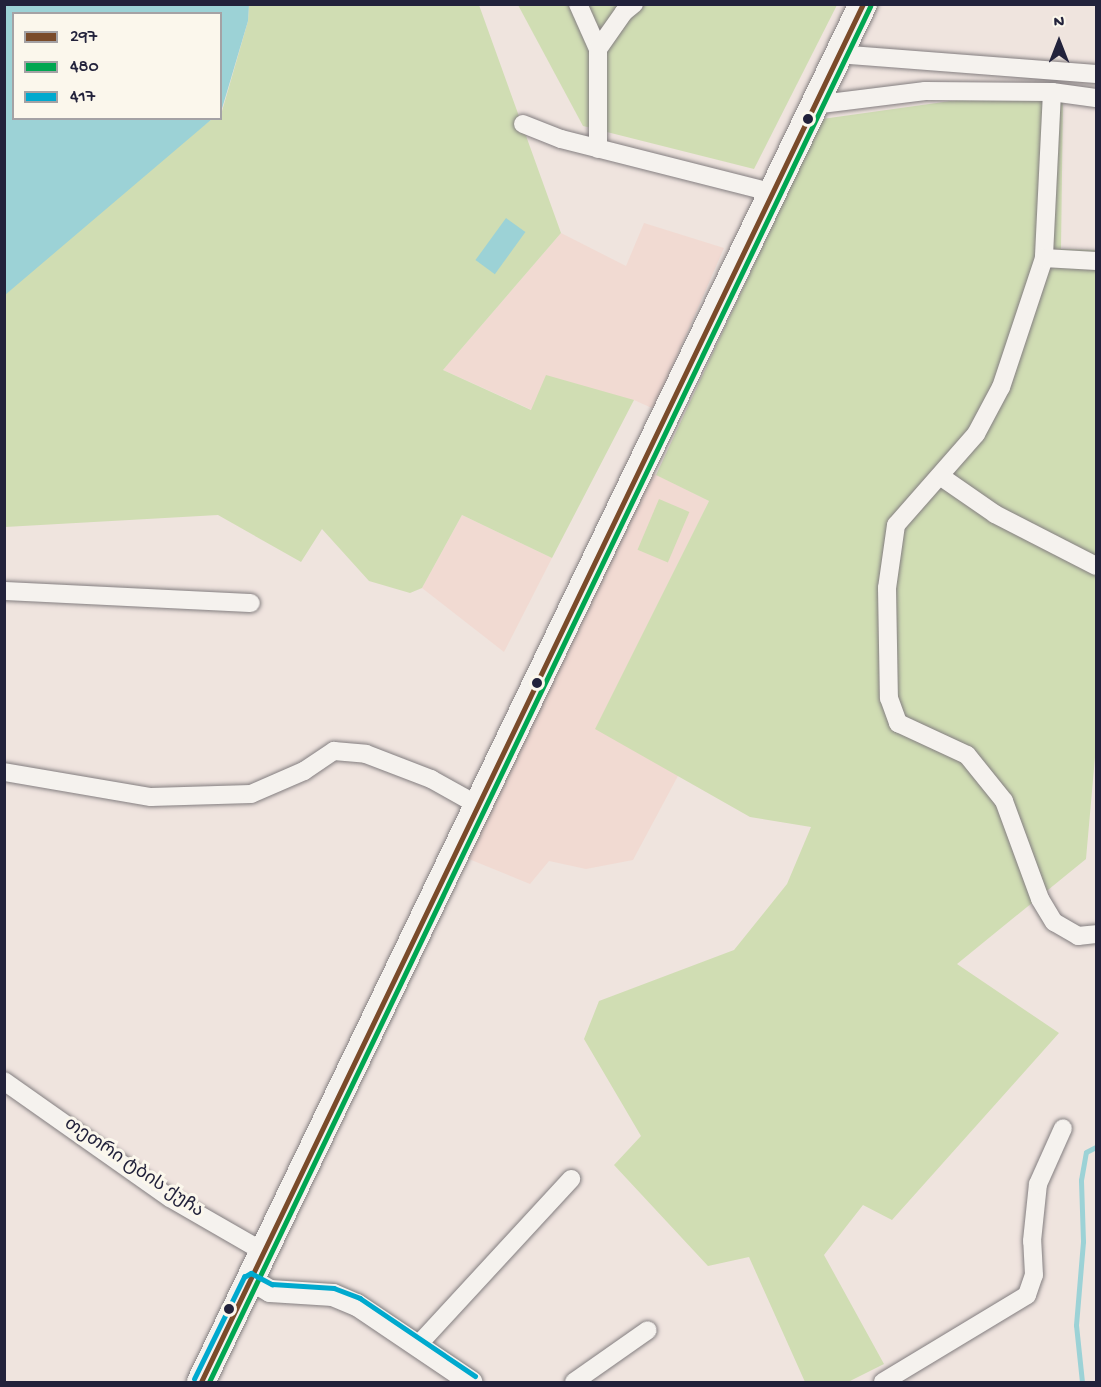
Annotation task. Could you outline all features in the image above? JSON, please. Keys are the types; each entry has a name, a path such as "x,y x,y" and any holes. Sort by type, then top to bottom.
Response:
{"main road":[{"path":"201,1383 476,804 863,4"}],"street":[{"path":"578,4 598,49 598,149"},
{"path":"598,49 624,12 634,4"},
{"path":"837,54 1096,74"},
{"path":"813,105 925,91 1052,92 1096,98"},
{"path":"1052,92 1044,258 1001,387 976,434 896,525 887,588 892,716 898,723 967,755 1004,801 1040,899 1054,922 1078,936 1096,934"},
{"path":"523,124 598,149 771,192"},
{"path":"1044,258 1096,261"},
{"path":"940,476 995,514 1096,566"},
{"path":"4,591 251,603"},
{"path":"4,772 151,797 251,794 304,771 334,751 366,754 431,779 476,804"},
{"name":"თეთრი ტბის ქუჩა","path":"4,1081 170,1198 264,1252"},
{"path":"883,1383 1027,1295 1034,1275 1032,1241 1038,1184 1064,1128"},
{"path":"418,1345 571,1179"},
{"path":"251,1280 286,1294 333,1295 357,1305 471,1383"},
{"path":"574,1383 648,1330"}],"shaded area":[{"path":"644,223 724,248 654,409 634,400 532,410 443,370 561,233 626,266"},
{"path":"651,472 709,501 596,728 679,774 633,860 586,869 549,861 530,884 464,857"},
{"path":"462,515 552,558 504,652 422,588"}],"green space":[{"path":"249,5 479,5 561,233 443,370 531,410 546,375 634,400 552,558 462,515 422,588 410,593 369,581 322,529 301,562 218,515 5,527 4,295 180,144 211,120 222,120 222,111 248,21"},
{"path":"518,5 837,5 754,169 583,126"},
{"path":"972,98 1063,99 1061,249 1096,250 1096,746 1086,859 957,964 1059,1033 892,1220 863,1205 824,1255 884,1364 848,1382 805,1382 749,1257 708,1266 614,1165 641,1136 584,1039 599,1001 734,950 787,884 811,827 750,817 595,729 709,501 656,475 822,119"},
{"path":"659,499 689,512 668,563 638,550"}],"water":[{"path":"5,4 249,5 248,21 222,109 222,12 12,12 12,120 211,120 5,295"},
{"path":"506,218 525,232 495,274 475,260"}],"waterway":[{"path":"1082,1382 1076,1325 1083,1241 1081,1180 1086,1152 1096,1147"}],"transit line":[{"name":"297","path":"201,1382 863,4"},
{"name":"480","path":"209,1382 870,7"},
{"name":"417","path":"194,1379 244,1277 251,1273 272,1284 334,1288 360,1298 475,1376"}]}
